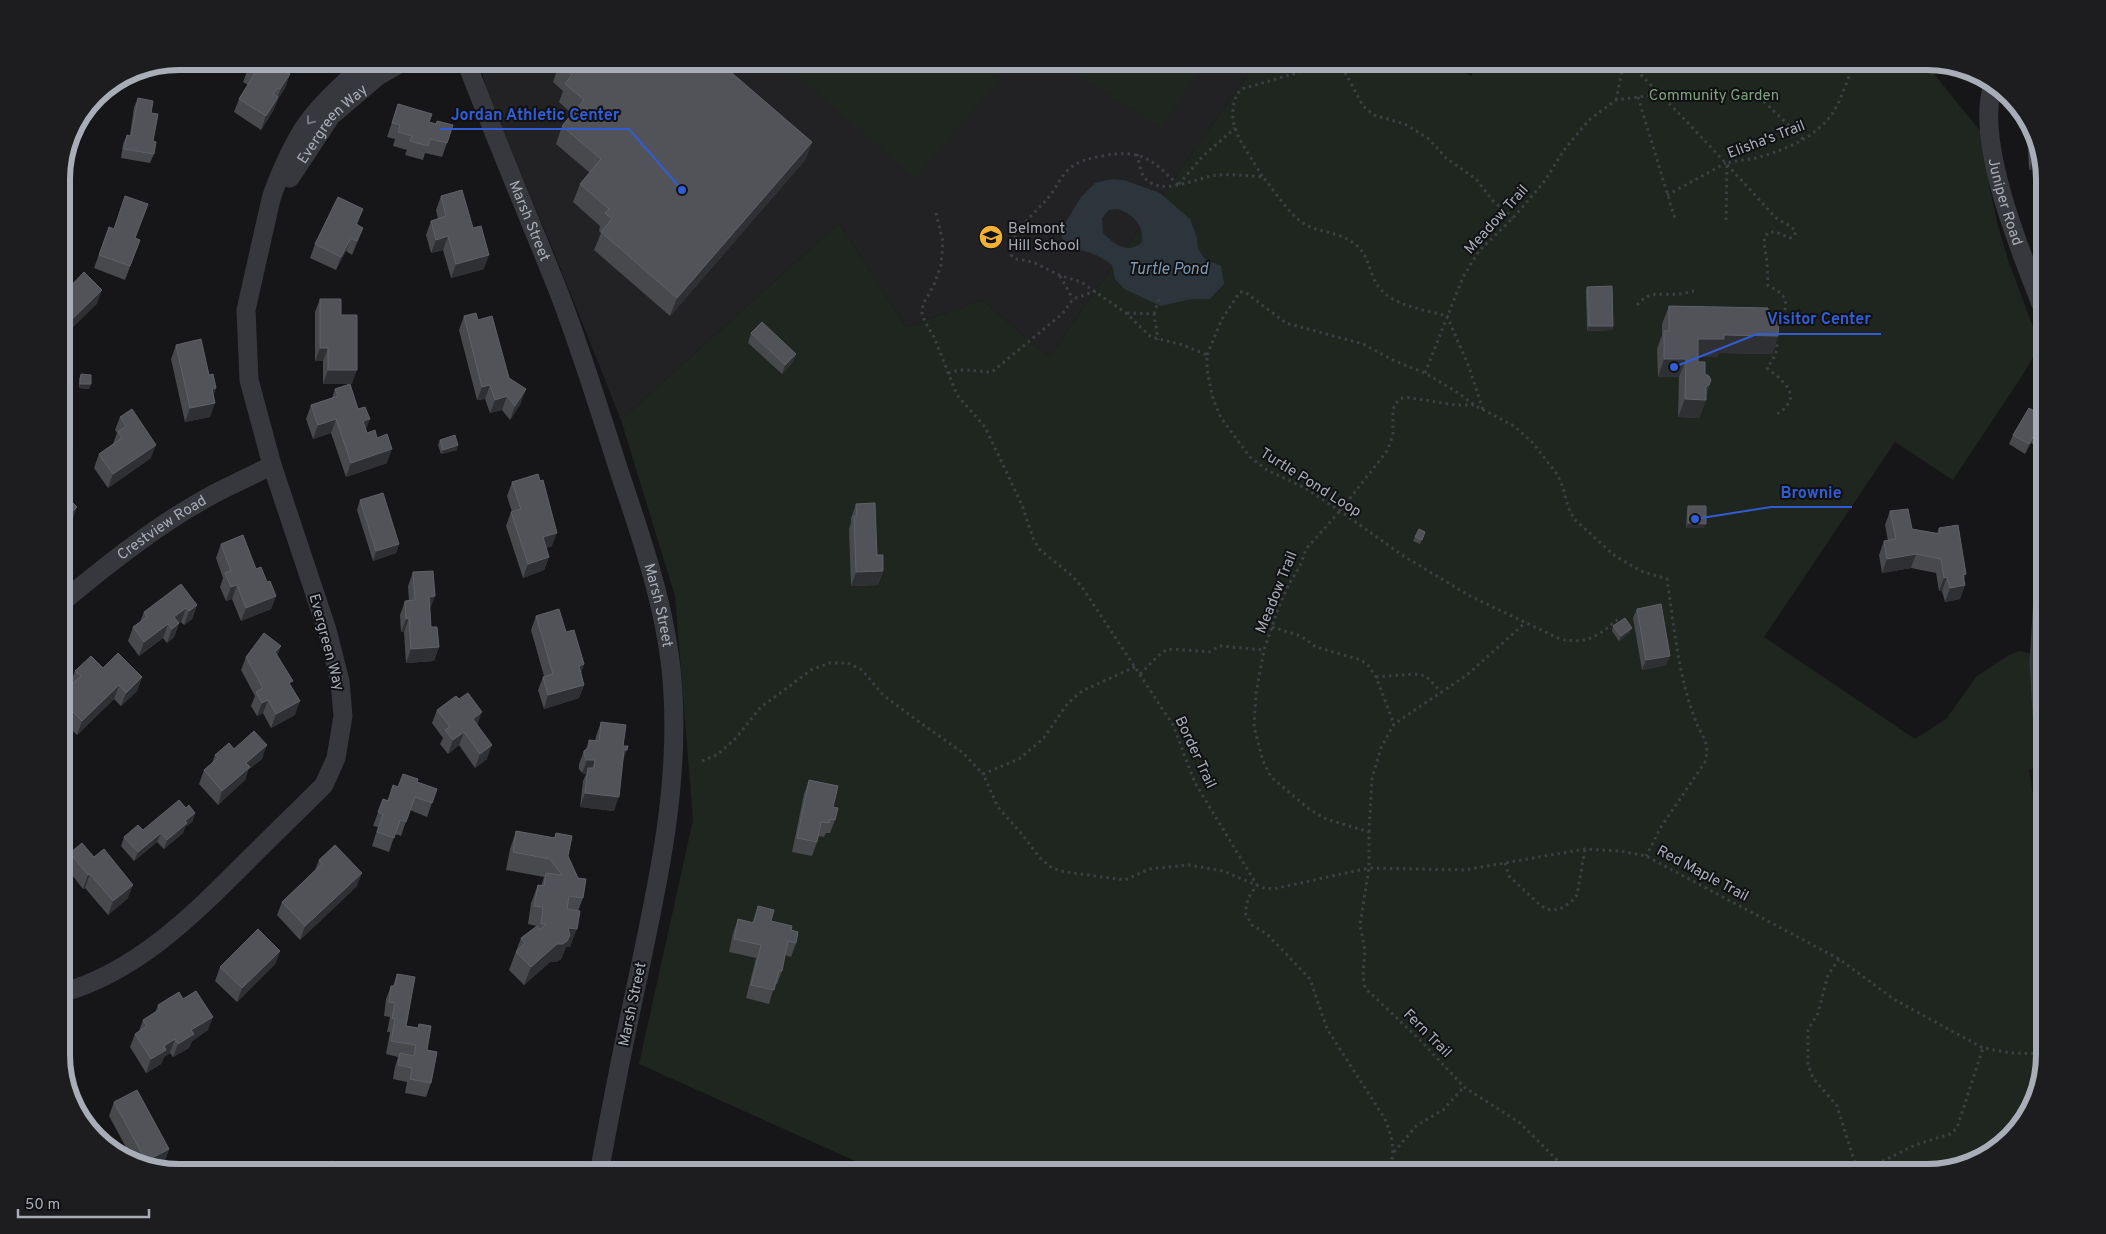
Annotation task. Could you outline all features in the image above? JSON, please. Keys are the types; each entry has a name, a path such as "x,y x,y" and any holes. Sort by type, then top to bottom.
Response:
{"street":[{"name":"Evergreen Way","path":"70,991 78,989 126,965 190,918 324,785 336,758 343,716 340,681 327,630 272,465 249,380 246,310 271,199 277,182 308,122 359,70"},
{"name":"Evergreen Way","path":"271,199 295,172 331,116 378,76 388,70"},
{"name":"Marsh Street","path":"470,70 578,344 652,572 671,661 674,692 674,758 665,839 659,878 629,1017 601,1164"},
{"name":"Juniper Road","path":"1991,92 1988,124 1999,179 2014,233 2036,292"},
{"name":"Crestview Road","path":"70,596 146,537 210,496 272,465"}],"path":[{"path":"1302,70 1242,89 1236,94 1234,100 1234,128 1263,177 1303,223 1334,232 1349,239 1360,248 1382,292 1396,302 1447,316 1469,367 1484,410"},
{"path":"1344,70 1364,106 1374,115 1405,124 1429,140 1446,158 1476,179 1493,202 1512,218"},
{"path":"1624,70 1616,100 1660,94"},
{"path":"1635,70 1727,163 1778,221 1793,228 1796,232 1790,238 1776,232 1769,232 1765,236 1768,286 1778,290 1785,297 1786,306 1784,316 1774,329"},
{"name":"Elisha's Trail","path":"1726,220 1727,163 1738,159 1759,158 1804,140 1819,129 1834,110 1851,70"},
{"path":"1638,97 1674,219"},
{"path":"1759,97 1804,140"},
{"name":"Meadow Trail","path":"1425,373 1463,277 1479,251 1544,182 1564,150 1589,120 1616,100"},
{"path":"1178,185 1202,157 1234,128"},
{"path":"1178,185 1156,163 1136,154 1120,153 1082,160 1066,172 1049,198 1028,217 1010,247 1011,255 1016,259 1034,262 1096,291 1126,314 1151,337 1183,345 1207,355 1222,318 1240,292 1245,292 1286,324 1363,344 1394,361 1425,373 1460,394 1474,405 1514,426 1533,443 1557,474 1563,487 1568,508 1574,519 1615,556 1642,571 1667,579 1688,703 1696,724 1706,742 1708,752 1705,762 1661,827 1646,856"},
{"path":"1136,154 1143,175 1151,183 1164,186 1178,185 1218,175 1263,177"},
{"path":"1667,195 1727,163"},
{"name":"Border Trail","path":"936,213 943,242 941,265 934,285 923,304 922,313 934,337 956,395 985,427 1022,505 1039,550 1070,574 1082,587 1173,725 1196,783 1257,885"},
{"path":"1060,275 1073,299"},
{"path":"948,373 960,369 987,372 997,370 1037,333 1062,314 1073,299 1096,291"},
{"path":"1637,305 1644,296 1658,293 1678,294 1694,291"},
{"path":"1158,340 1154,314 1160,295"},
{"path":"1126,314 1154,314"},
{"path":"1770,332 1776,340 1778,348 1767,368 1789,388 1791,398 1786,408 1776,415"},
{"name":"Turtle Pond Loop","path":"1207,355 1207,370 1213,399 1221,418 1250,457 1267,470 1305,488 1402,555 1470,596 1560,639 1575,642 1590,640 1604,632 1620,618"},
{"name":"Meadow Trail","path":"1369,832 1326,819 1309,809 1272,777 1263,761 1254,727 1256,693 1264,650 1286,591 1300,566 1309,543 1340,511 1387,451 1393,435 1393,410 1400,399 1474,405"},
{"path":"1369,868 1372,778 1381,748 1394,724 1467,676 1526,622"},
{"path":"1272,627 1301,636 1316,647 1361,660 1368,665 1376,677 1394,724"},
{"path":"1140,674 1166,650 1209,652 1220,646 1264,650"},
{"name":"Red Maple Trail","path":"702,761 717,755 736,738 760,708 812,670 829,663 848,663 862,670 883,694 962,752 983,774 998,807 1041,859 1052,868 1066,872 1126,880 1149,869 1189,865 1223,871 1257,885 1273,889 1369,868 1464,870 1585,849 1620,851 1646,856 1839,959 1895,1000 1983,1048 2011,1053 2036,1054"},
{"path":"983,774 1019,759 1043,739 1068,703 1082,691 1135,667"},
{"path":"1376,677 1415,674 1426,676 1442,693"},
{"path":"1505,863 1509,876 1541,906 1550,910 1560,909 1571,902 1577,895 1585,849"},
{"name":"Fern Trail","path":"1369,868 1360,925 1365,950 1363,976 1365,988 1419,1039 1464,1087 1520,1123 1560,1164"},
{"path":"1257,885 1248,898 1245,913 1252,925 1267,934 1310,979 1327,1029 1385,1119 1391,1134 1394,1152"},
{"path":"1839,959 1828,974 1818,1012 1808,1030 1808,1065 1813,1078 1837,1106 1855,1164"},
{"path":"1876,1164 1915,1145 1950,1134 1957,1128 1983,1048"},
{"path":"1390,1164 1394,1152 1417,1125 1443,1110 1464,1087"}],"shaded area":[{"name":"Belmont Hill School","path":"481,70 1251,70 1049,357 982,300 906,327 839,223 621,420 488,94"}],"green space":[{"path":"791,70 987,70 999,80 915,178"},
{"path":"1071,70 1199,70 1161,129"},
{"name":"Community Garden","path":"1251,70 1461,70 1471,76 1475,70 1931,70 1981,132 1998,226 2009,263 2036,334 2036,352 1953,480 1895,442 1764,637 1915,739 1946,719 1977,676 2009,655 2020,651 2031,654 2036,710 2036,767 2029,770 2036,811 2036,1055 2035,1069 2028,1096 2013,1121 1993,1141 1968,1156 1941,1163 1927,1164 862,1164 639,1064 693,820 675,596 621,420 839,223 906,327 982,300 1049,357"}],"water":[{"name":"Turtle Pond","path":"1112,179 1124,180 1160,193 1190,219 1197,238 1198,249 1205,259 1221,266 1224,284 1210,299 1192,299 1161,306 1124,289 1115,279 1112,265 1107,261 1091,253 1068,248 1062,237 1061,230 1081,197 1095,183","holes":["1118,209 1129,214 1140,226 1142,242 1137,246 1132,248 1121,246 1111,241 1103,233 1102,218 1109,210"]}],"building":[{"path":"250,70 289,70 287,73 290,74 280,89 278,88 273,94 278,97 266,116 239,99 255,73"},
{"path":"566,70 728,70 812,142 677,298 601,232 612,219 605,213 609,209 580,184 601,159 562,126 584,100 565,84 572,75"},
{"path":"138,98 153,101 151,113 158,114 153,141 156,142 154,154 124,149 127,135 131,136"},
{"path":"398,104 432,114 429,122 436,124 437,121 453,125 447,143 430,139 428,146 410,141 412,136 398,132 400,125 392,123"},
{"path":"462,190 473,228 481,226 489,255 456,264 448,236 436,240 431,221 446,216 441,196"},
{"path":"125,196 148,204 135,238 140,240 130,266 99,255 109,227 114,229"},
{"path":"338,197 363,209 356,224 363,228 357,241 351,238 341,257 315,244"},
{"path":"84,272 102,290 70,321 70,287"},
{"path":"1612,286 1613,326 1589,326 1587,287"},
{"path":"320,299 341,299 341,315 357,315 357,370 328,370 328,348 320,348"},
{"path":"1669,306 1768,308 1768,319 1779,319 1778,336 1724,335 1724,339 1698,339 1698,362 1705,362 1705,374 1711,380 1706,387 1706,400 1685,399 1686,359 1664,359 1664,331 1669,331"},
{"path":"476,313 478,320 492,316 509,378 526,389 515,406 507,396 495,400 490,385 482,387 464,316"},
{"path":"762,322 796,354 785,365 751,333"},
{"path":"201,339 209,375 213,374 216,388 212,389 215,403 190,408 176,345"},
{"path":"81,374 91,375 91,384 80,384"},
{"path":"350,384 358,409 365,407 370,419 363,421 367,433 375,430 377,438 387,434 392,449 351,463 336,419 318,425 311,405 338,396 335,389"},
{"path":"2029,408 2036,412 2036,435 2029,444 2013,435"},
{"path":"132,409 156,445 113,474 99,454 122,438 118,432 126,426 120,417"},
{"path":"455,435 458,445 443,450 440,440"},
{"path":"538,474 540,481 543,480 557,533 543,537 549,557 528,564 511,512 521,509 512,482"},
{"path":"383,493 399,544 376,551 360,500"},
{"path":"70,500 77,507 70,514"},
{"path":"875,503 877,555 883,555 883,571 856,572 854,516 857,516 856,504"},
{"path":"1688,506 1706,506 1706,524 1688,523"},
{"path":"1908,509 1912,529 1940,534 1939,528 1958,525 1966,574 1963,575 1965,585 1950,588 1947,577 1944,578 1941,559 1916,554 1887,559 1884,541 1896,539 1890,511"},
{"path":"1419,529 1425,532 1422,540 1415,537"},
{"path":"243,535 256,569 261,567 267,582 270,581 276,596 246,608 237,585 231,587 225,573 231,571 221,544"},
{"path":"433,571 435,596 429,597 431,627 437,627 439,647 411,649 409,618 406,619 405,601 415,600 413,572"},
{"path":"181,584 197,605 189,611 186,608 174,617 179,623 172,629 168,624 144,642 133,627 147,617 144,612"},
{"path":"1661,604 1670,656 1646,660 1637,609"},
{"path":"559,609 566,632 574,630 584,664 579,666 584,685 548,695 543,677 553,674 536,616"},
{"path":"1625,618 1632,628 1621,636 1613,626"},
{"path":"264,633 281,646 275,652 293,681 289,683 300,701 276,714 268,700 262,703 256,692 263,688 246,657"},
{"path":"118,653 142,677 126,693 119,685 82,721 70,709 70,686 81,676 75,671 91,656 103,668"},
{"path":"468,693 482,712 473,719 492,745 480,754 464,732 453,740 445,730 450,727 437,710 456,696 459,699"},
{"path":"601,722 626,725 623,746 628,746 627,750 624,750 619,797 585,793 588,768 594,768 595,760 587,760 584,751 589,747 589,740 599,741"},
{"path":"254,731 267,745 246,763 250,767 222,791 204,770 218,758 215,755 229,743 234,749"},
{"path":"403,774 418,779 417,782 437,789 432,803 415,797 406,822 400,820 394,838 377,832 383,814 378,812 383,799 388,801 393,785 398,787"},
{"path":"809,780 838,786 833,807 838,808 835,820 830,819 829,823 821,822 817,842 797,838"},
{"path":"179,800 186,808 189,805 195,813 185,821 187,823 167,840 161,833 138,852 124,837 138,825 143,830"},
{"path":"516,831 555,838 556,833 572,836 568,856 578,878 586,879 583,898 569,896 567,909 580,911 577,929 568,928 570,935 567,941 563,944 557,944 531,967 516,952 525,943 521,938 537,926 540,930 546,924 541,924 543,907 534,906 538,885 544,886 546,873 562,875 550,859 513,852"},
{"path":"82,843 94,857 104,849 133,885 113,901 70,853"},
{"path":"335,845 362,873 305,926 282,902 322,864 319,860"},
{"path":"758,906 774,910 771,921 792,926 791,930 798,932 796,943 788,941 782,971 779,970 774,990 751,985 761,945 734,939 738,919 754,923"},
{"path":"258,929 280,951 242,988 220,967"},
{"path":"397,974 415,977 406,1026 418,1028 419,1024 431,1026 427,1050 437,1052 431,1083 410,1079 412,1068 398,1065 400,1053 414,1056 416,1045 391,1041 395,1019 392,1018 395,1003 389,1002 391,986 395,986"},
{"path":"196,991 213,1017 191,1030 194,1034 178,1044 175,1039 164,1046 166,1050 151,1059 135,1034 147,1026 143,1020 160,1009 158,1005 179,992 183,999"},
{"path":"137,1090 169,1149 149,1159 144,1158 114,1102"}],"place":[{"name":"Jordan Athletic Center","path":"682,190"},
{"name":"Belmont Hill School","path":"991,237"},
{"name":"Visitor Center","path":"1674,367"},
{"name":"Brownie","path":"1695,519"}]}
